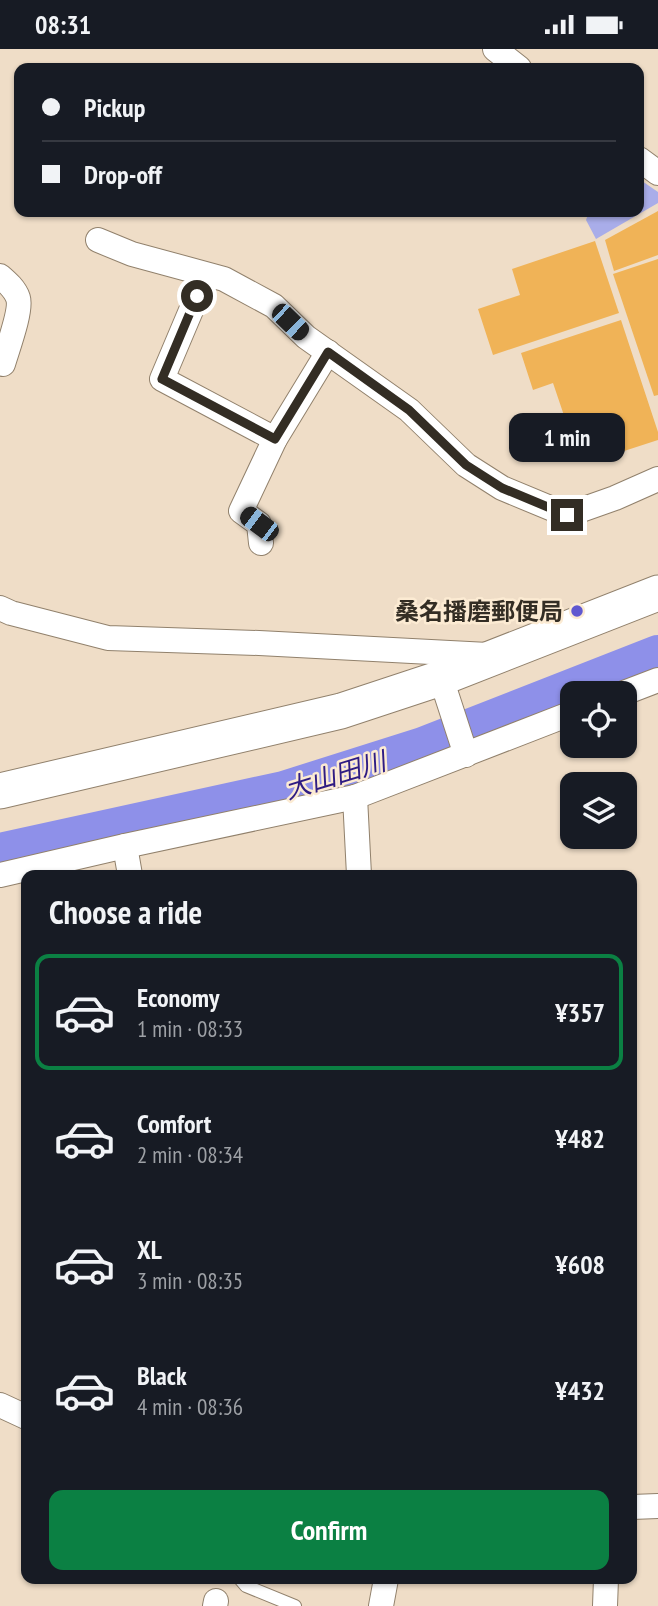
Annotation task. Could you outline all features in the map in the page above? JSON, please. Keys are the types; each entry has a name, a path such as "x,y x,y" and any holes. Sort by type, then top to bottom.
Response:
{"street":[{"path":"495,49 513,63"},
{"path":"98,240 132,254 224,279 274,306 306,337 409,410 466,465 502,488 567,515 658,479"},
{"path":"206,275 162,379 275,439"},
{"path":"0,276 11,286 19,300 1,368"},
{"path":"261,543 259,524 241,511 275,439 328,352"},
{"path":"0,792 443,685 496,656 658,593"},
{"path":"0,608 108,638 496,656"},
{"path":"637,688 658,680"},
{"path":"443,685 465,750"},
{"path":"22,870 355,797 465,750 560,717"},
{"path":"355,797 356,870"},
{"path":"125,846 129,870"},
{"path":"0,875 21,870"},
{"path":"0,1405 21,1415"},
{"path":"637,1507 658,1506"},
{"path":"381,1606 385,1584"},
{"path":"605,1606 607,1584"}],"lane":[{"path":"244,1584 295,1606"}],"shaded area":[{"path":"644,182 658,192 658,203 644,211"},
{"path":"587,217 634,217 596,239 586,220"}],"building":[{"path":"658,211 658,255 614,271 605,240"},
{"path":"595,241 619,313 493,355 478,309 520,295 512,269"},
{"path":"658,259 658,395 654,396 613,274"},
{"path":"621,320 658,432 658,440 621,452 614,432 574,445 553,383 533,390 521,353"}],"waterway":[{"name":"大山田川","path":"0,854 284,792 423,748 658,656"}],"place":[{"name":"桑名播磨郵便局","path":"577,611"}],"route":[{"path":"197,296 162,379 275,439 328,352 409,410 466,465 502,488 567,515"}]}
